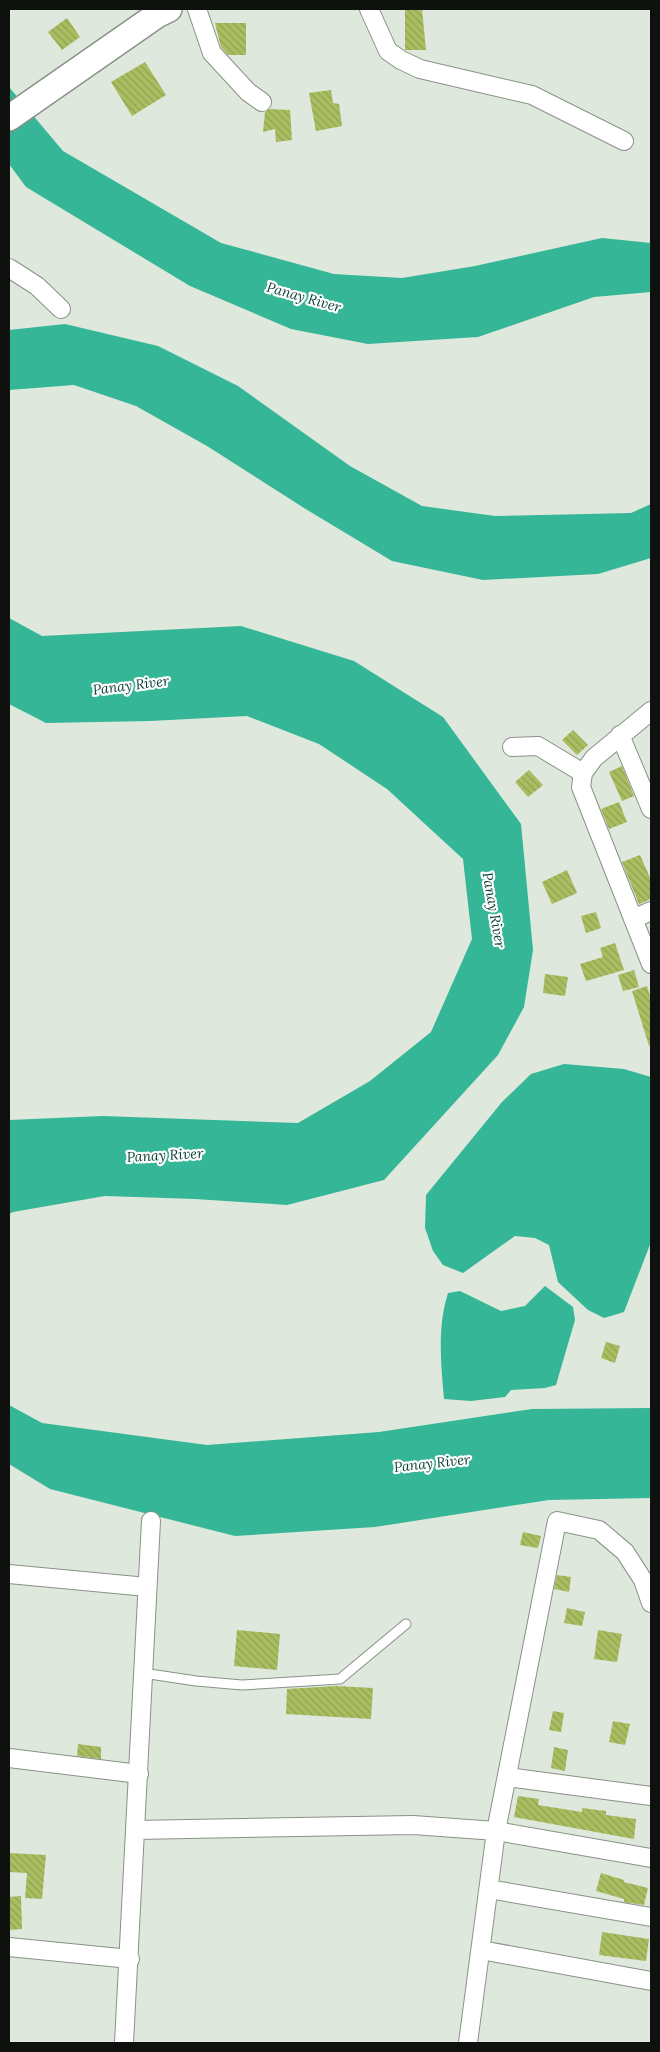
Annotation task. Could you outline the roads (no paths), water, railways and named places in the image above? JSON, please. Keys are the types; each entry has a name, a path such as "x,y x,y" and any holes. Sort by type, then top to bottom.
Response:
{"main road":[{"path":"9,118 157,14 169,9"}],"street":[{"path":"197,9 212,53 248,92 262,102"},
{"path":"369,9 388,51 400,60 420,69 532,96 624,141"},
{"path":"9,268 37,286 60,309"},
{"path":"651,711 594,758 583,773 581,787 651,964"},
{"path":"620,735 651,809"},
{"path":"512,747 538,746 583,773"},
{"path":"633,919 651,911"},
{"path":"124,2043 130,1959 151,1521"},
{"path":"468,2043 496,1831 557,1521 599,1530 644,1569 643,1580 651,1603"},
{"path":"9,1574 147,1587"},
{"path":"9,1758 139,1774"},
{"path":"507,1777 651,1796"},
{"path":"136,1830 413,1825 496,1831 651,1858"},
{"path":"489,1889 651,1917"},
{"path":"9,1946 130,1959"},
{"path":"481,1950 651,1981"}],"lane":[{"path":"143,1673 196,1681 242,1685 340,1679 406,1624"}],"water":[{"name":"Panay River","path":"9,87 63,151 221,243 334,274 402,278 475,266 602,238 651,243 651,292 594,297 478,337 368,344 291,329 190,286 26,187 9,164"},
{"path":"65,324 158,346 238,386 350,466 422,506 495,516 631,513 651,504 651,558 598,574 483,580 392,561 207,446 136,406 74,385 9,390 9,330"},
{"name":"Panay River","path":"9,618 42,636 241,626 354,661 443,717 521,824 533,950 524,1007 498,1055 384,1180 287,1205 105,1196 9,1214 9,1120 103,1116 298,1123 370,1081 431,1032 472,939 463,859 387,789 319,744 247,716 150,721 46,723 9,704"},
{"path":"564,1064 624,1069 651,1077 651,1242 624,1312 604,1318 588,1310 558,1282 549,1245 535,1238 515,1236 463,1273 443,1265 433,1251 425,1228 426,1195 502,1102 531,1074"},
{"path":"545,1286 573,1307 575,1320 556,1385 545,1388 511,1390 505,1397 471,1401 444,1399 441,1332 448,1293 460,1291 501,1311 525,1306"},
{"name":"Panay River","path":"9,1405 42,1423 207,1445 379,1432 532,1409 651,1408 651,1498 549,1500 375,1527 235,1536 50,1489 9,1464"}]}
